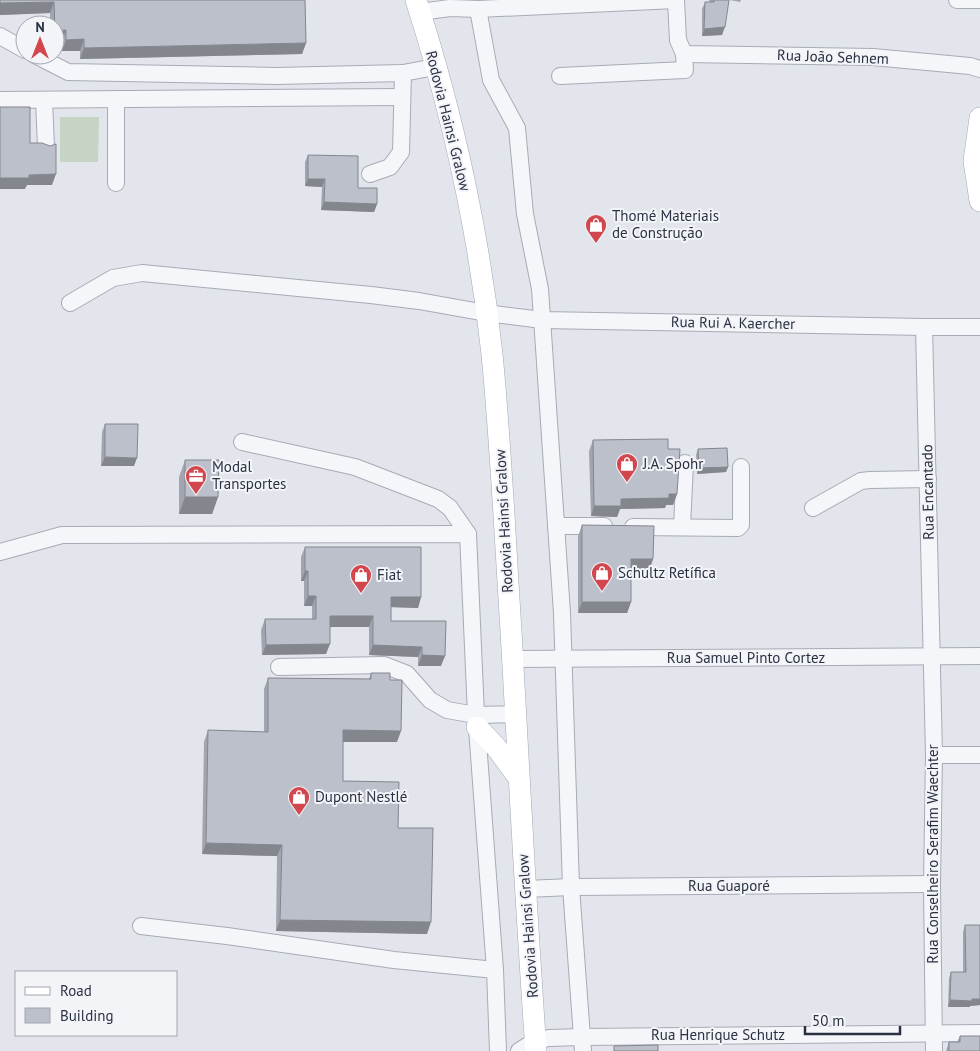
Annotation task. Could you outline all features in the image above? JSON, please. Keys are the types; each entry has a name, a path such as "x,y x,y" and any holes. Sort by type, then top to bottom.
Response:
{"main road":[{"name":"Rodovia Hainsi Gralow","path":"418,6 436,67 460,164 474,230 486,313 498,426 516,714 518,777 526,890 530,1048"},
{"path":"980,118 977,161 980,201"},
{"path":"477,721 518,777"}],"street":[{"path":"418,6 450,4 478,9 676,0 678,40 684,54 685,70 560,76"},
{"path":"957,0 980,0"},
{"path":"478,9 491,80 517,128 525,214 540,290 562,613 571,887 582,1044"},
{"path":"0,36 15,44"},
{"name":"Rua João Sehnem","path":"684,54 873,57 970,66 980,69"},
{"path":"54,65 68,72 276,76 403,72 436,67"},
{"path":"370,174 390,167 401,152 403,72"},
{"path":"0,100 402,97"},
{"path":"116,99 116,183"},
{"path":"44,100 46,147"},
{"name":"Rua Rui A. Kaercher","path":"70,303 113,278 142,273 371,295 542,320 980,327"},
{"name":"Rua Encantado","path":"924,327 932,658"},
{"path":"242,442 355,467 438,499 450,508 468,534 477,721 495,970 498,1051"},
{"path":"682,527 685,463"},
{"path":"556,526 738,528 741,525 741,466"},
{"path":"813,508 861,481 928,479"},
{"path":"0,552 62,534 468,534"},
{"name":"Rua Samuel Pinto Cortez","path":"512,659 932,658 980,656"},
{"name":"Rua Conselheiro Serafim Waechter","path":"932,658 934,755 932,884 934,1051"},
{"path":"279,667 384,665 407,674 430,700 447,710 477,721 516,714"},
{"path":"934,755 980,755"},
{"name":"Rua Guaporé","path":"526,890 571,887 932,884"},
{"path":"141,926 227,936 394,960 495,970"},
{"name":"Rua Henrique Schutz","path":"530,1048 549,1038 582,1044 980,1033"}],"green space":[{"path":"60,117 99,117 98,162 60,162"}],"building":[{"path":"0,0 305,0 306,43 84,48 84,39 66,40 65,15 54,15 54,2 0,3"},
{"path":"714,0 729,0 725,27 704,29 705,2 714,2"},
{"path":"0,107 30,107 30,143 42,143 50,146 56,144 56,174 29,175 29,178 0,178"},
{"path":"308,155 358,156 358,188 377,188 377,204 324,202 325,179 308,179"},
{"path":"105,424 138,424 137,458 105,457"},
{"name":"J.A. Spohr","path":"668,439 668,449 680,449 677,494 669,494 669,498 621,499 621,506 594,506 593,440"},
{"path":"727,448 728,467 699,468 698,449"},
{"path":"185,460 219,460 218,497 185,497"},
{"name":"Schultz Retífica","path":"582,525 654,526 653,559 631,559 631,602 582,602"},
{"path":"305,547 421,547 421,597 391,597 391,621 446,621 445,656 422,655 422,647 373,645 373,616 330,616 330,644 266,645 265,619 316,619 316,596 308,596 308,571 305,571"},
{"name":"Dupont Nestlé","path":"371,673 390,673 390,680 402,680 401,731 343,730 343,781 399,782 398,828 433,828 431,922 280,920 282,845 206,843 208,730 268,732 268,678 371,679"},
{"path":"965,925 980,925 980,999 972,999 972,1001 950,1000 951,972 966,972"},
{"path":"960,1036 980,1036 980,1051 949,1051 949,1042 960,1042"},
{"path":"658,1045 658,1051 614,1051 614,1046"}],"place":[{"name":"Thomé Materiais de Construção","path":"596,244"},
{"name":"J.A. Spohr","path":"627,483"},
{"name":"Modal Transportes","path":"196,495"},
{"name":"Schultz Retífica","path":"602,592"},
{"name":"Fiat","path":"361,594"},
{"name":"Dupont Nestlé","path":"299,816"}]}
